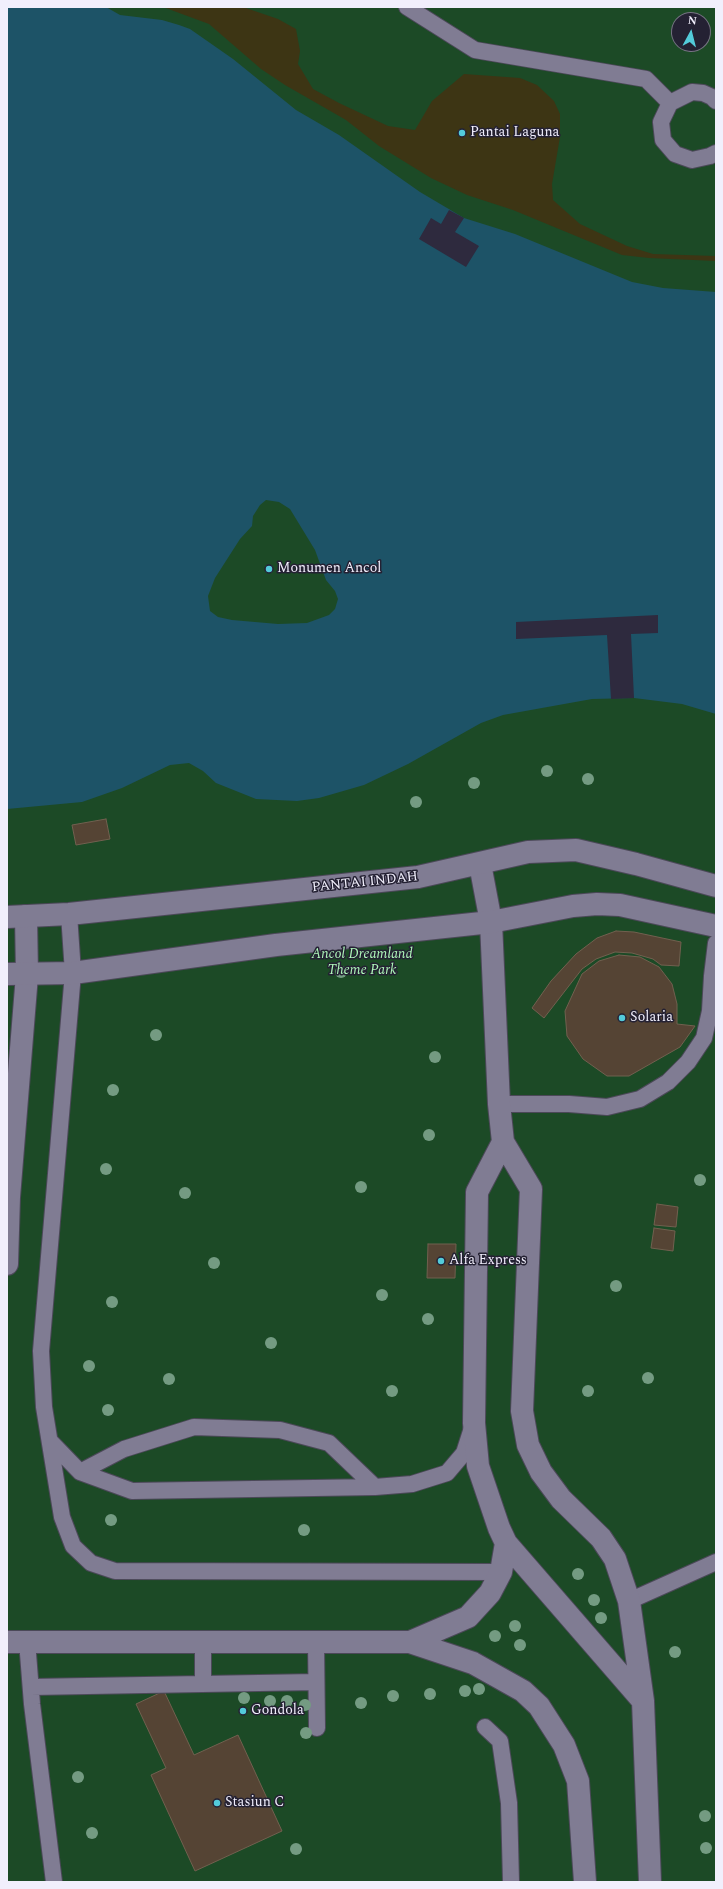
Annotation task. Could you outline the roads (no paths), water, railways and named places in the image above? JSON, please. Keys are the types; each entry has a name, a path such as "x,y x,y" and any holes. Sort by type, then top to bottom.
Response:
{"street":[{"name":"PANTAI INDAH","path":"17,916 69,914 418,877 528,852 576,850 636,864 716,886"},
{"path":"480,864 491,922 499,1104 503,1142 531,1189 522,1411 528,1445 541,1472 561,1499 602,1538 614,1559 629,1601 643,1701 650,1882"},
{"path":"17,975 73,974 276,945 491,922 573,906 596,904 620,905 716,926"},
{"path":"7,1264 17,975 17,916"},
{"path":"503,1142 477,1192 474,1423 478,1466 506,1543 643,1701"},
{"path":"410,1642 468,1616 490,1593 501,1572 506,1543"},
{"path":"17,1641 410,1642 473,1663 523,1691 539,1706 564,1745 578,1782 585,1882"}],"lane":[{"path":"407,7 476,50 646,79 670,103"},
{"path":"715,95 692,92 670,103 661,122 663,140 675,154 692,160 716,153"},
{"path":"69,914 73,974 41,1351 44,1407 62,1518 73,1546 91,1563 116,1571 501,1572"},
{"path":"499,1104 569,1104 607,1107 640,1099 668,1082 688,1062 704,1038 710,1011 716,943"},
{"path":"50,1441 80,1472 132,1491 375,1487 412,1484 447,1473 464,1453 474,1423"},
{"path":"80,1472 124,1449 194,1427 280,1430 329,1443 375,1487"},
{"path":"629,1601 716,1562"},
{"path":"17,1641 31,1687 54,1882"},
{"path":"203,1642 203,1684"},
{"path":"316,1642 317,1728"},
{"path":"31,1687 316,1682"},
{"path":"484,1727 500,1740 509,1803 511,1882"}],"water":[{"path":"7,7 106,7 120,15 162,20 190,29 233,59 296,110 339,135 420,192 464,218 515,234 632,282 663,288 716,292 716,714 682,704 634,698 592,699 503,715 481,723 408,764 364,785 319,798 297,801 256,799 216,783 203,771 189,763 170,765 122,788 82,802 7,809","holes":["266,500 279,502 290,509 315,550 326,580 335,591 338,599 335,609 329,615 307,623 278,624 232,620 218,617 210,611 208,596 215,578 240,539 252,526 253,516 260,505"]}],"place":[{"name":"Pantai Laguna","path":"462,133"},
{"name":"Monumen Ancol","path":"269,569"},
{"name":"Solaria","path":"622,1018"},
{"name":"Alfa Express","path":"441,1261"},
{"name":"Gondola","path":"243,1711"},
{"name":"Stasiun C","path":"217,1803"}],"park label":[{"name":"Ancol Dreamland Theme Park","path":"362,964"}]}
